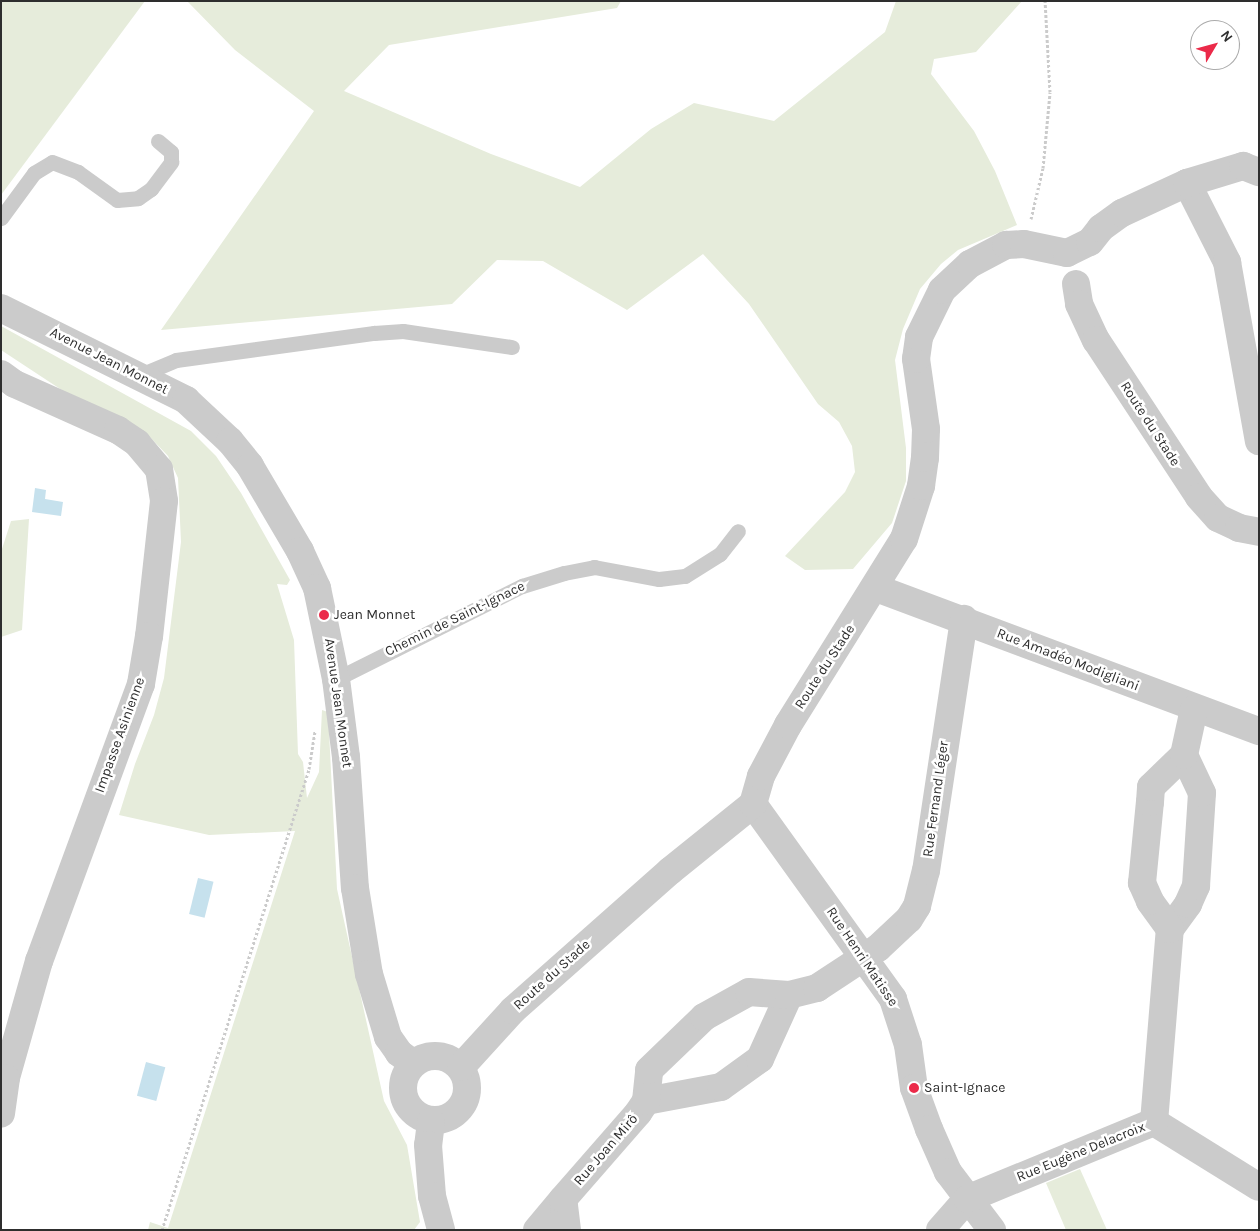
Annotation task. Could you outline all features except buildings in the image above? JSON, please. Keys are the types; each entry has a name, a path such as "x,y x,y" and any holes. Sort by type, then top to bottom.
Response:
{"street":[{"path":"1259,172 1243,166 1187,183 1227,262 1259,440"},
{"name":"Route du Stade","path":"460,1067 520,1003 676,865 753,804 761,776 788,725 876,588 904,539 921,486 926,429 916,359 919,338 928,313 942,290 970,264 1006,244 1024,244 1067,253 1090,242 1101,228 1122,213 1187,183"},
{"name":"Route du Stade","path":"1076,284 1079,304 1096,340 1199,497 1218,518 1239,528 1259,532"},
{"name":"Avenue Jean Monnet","path":"1,308 186,400 230,441 250,466 300,551 317,588 336,679 346,757 355,888 369,974 388,1036 399,1053 412,1064"},
{"name":"Impasse Asinienne","path":"1,374 137,443 159,469 164,501 141,684 39,961 6,1078 1,1114"},
{"name":"Rue Amadéo Modigliani","path":"876,588 964,619 1194,709 1259,731"},
{"name":"Rue Fernand Léger","path":"864,957 897,932 917,906 926,872 964,619"},
{"path":"1184,755 1202,793 1197,876 1188,904 1170,929 1150,901 1142,883 1151,787 1184,755 1194,709"},
{"name":"Rue Henri Matisse","path":"753,804 893,999 908,1045 914,1088 948,1172 992,1230"},
{"name":"Rue Eugène Delacroix","path":"967,1199 1154,1122 1170,929"},
{"name":"Rue Joan Mirô","path":"537,1230 622,1134 646,1101 649,1070 704,1017 749,992 789,995 818,988 864,957"},
{"name":"Rue Joan Mirô","path":"646,1101 721,1087 760,1059 789,995"},
{"path":"428,1056 446,1057 460,1067 468,1085 464,1104 450,1118 431,1122 414,1114 403,1099 402,1080 412,1064 428,1056"},
{"path":"431,1122 428,1145 432,1196 441,1230"},
{"path":"1154,1122 1259,1187"},
{"name":"Rue Joan Mirô","path":"563,1199 567,1230"},
{"path":"940,1230 967,1199"}],"lane":[{"path":"1,218 34,172 52,162 78,172 116,200 138,198 151,189 171,162 171,152 158,141"},
{"path":"138,376 176,360 374,333 403,331 512,347"},
{"name":"Chemin de Saint-Ignace","path":"336,679 522,586 564,573 594,567 658,579 685,576 720,554 738,531"}],"path":[{"path":"1024,244 1043,168 1050,92 1044,1"},
{"path":"162,1230 309,769 316,723"}],"green space":[{"path":"1,1 145,1 1,195"},
{"path":"187,1 621,1 617,8 389,45 344,91 491,154 580,187 651,129 694,103 774,121 885,32 896,1 1022,1 976,52 934,59 931,74 974,131 995,171 1017,225 958,250 941,264 920,289 903,329 895,360 906,448 906,481 892,523 853,569 805,570 785,556 845,492 855,472 852,446 839,422 818,404 749,304 703,254 627,310 543,261 497,260 452,304 161,330 314,111 235,50"},
{"path":"1,326 191,431 216,456 241,493 290,580 287,585 277,584 294,640 298,754 303,762 307,798 319,772 322,710 328,712 337,889 384,1101 407,1145 420,1222 414,1230 148,1230 150,1222 168,1228 295,831 209,835 119,815 135,764 154,715 164,678 181,542 178,478 168,456 148,435 83,404 1,350"},
{"path":"29,519 22,630 1,637 1,552 11,521"},
{"path":"1080,1169 1107,1230 1066,1230 1046,1183"}],"water":[{"path":"35,488 46,490 45,499 63,502 61,516 32,512"},
{"path":"198,878 214,882 205,918 189,914"},
{"path":"146,1062 165,1067 156,1101 137,1096"}],"place":[{"name":"Jean Monnet","path":"324,615"},
{"name":"Saint-Ignace","path":"914,1088"}]}
